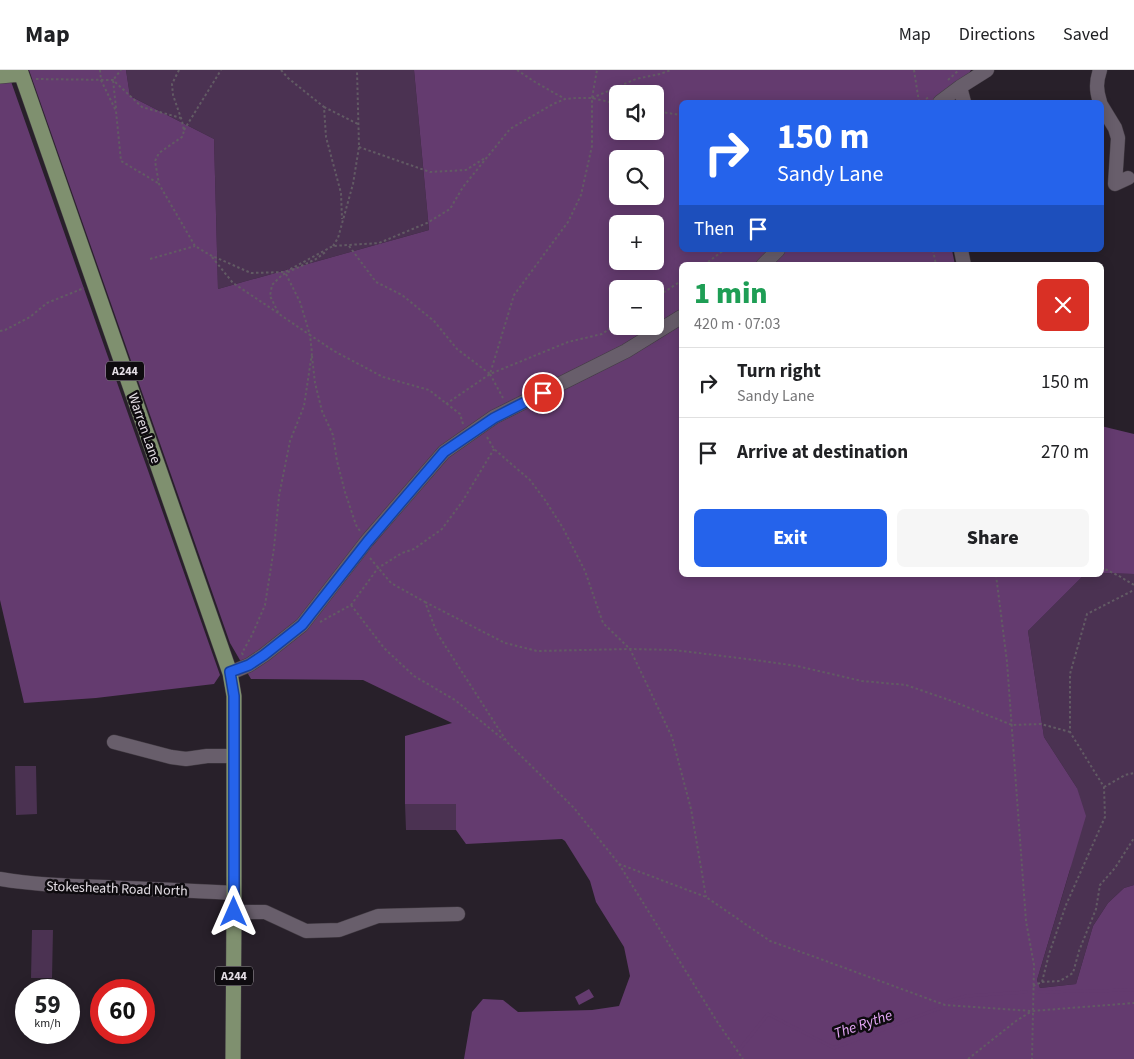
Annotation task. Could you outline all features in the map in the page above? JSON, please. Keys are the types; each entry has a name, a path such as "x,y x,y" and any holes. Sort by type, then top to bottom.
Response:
{"main road":[{"path":"0,76 22,74"},
{"name":"Warren Lane","path":"22,74 230,672"},
{"name":"A244","path":"230,672 234,696 234,1059"}],"street":[{"path":"943,100 986,70"},
{"path":"1099,100 1096,92 1096,82 1100,70"},
{"path":"960,88 963,100"},
{"path":"1104,109 1115,128 1118,138 1115,184 1128,178"},
{"path":"766,262 776,252"},
{"path":"230,672 249,665 302,625 368,541 444,452 494,418 626,352 679,318"},
{"path":"114,742 171,757 186,759 207,756 234,756"},
{"name":"Stokesheath Road North","path":"0,879 52,885 234,893"},
{"path":"234,912 265,912 306,931 338,930 378,916 458,914"}],"path":[{"path":"100,70 101,80 116,111"},
{"path":"121,70 114,80 121,161 159,184"},
{"path":"179,70 172,84 173,95 184,131"},
{"path":"221,70 182,137 159,153 155,161 159,184 195,246 250,273 286,273"},
{"path":"281,70 288,78 324,106 358,124"},
{"path":"279,314 270,296 272,285 282,275 333,246 338,238 353,184 359,147 357,70"},
{"path":"517,70 565,99"},
{"path":"490,374 514,295 568,222 581,195 592,146 592,98 597,70"},
{"path":"592,98 636,79 671,70"},
{"path":"914,70 919,100"},
{"path":"22,74 114,80 142,107 181,118"},
{"path":"333,246 379,243 427,223 450,209 463,187 510,129 553,104 565,99 576,98 592,98 609,102"},
{"path":"324,106 326,137 341,193 342,221"},
{"path":"664,112 679,115"},
{"path":"359,147 430,172 466,170 487,156"},
{"path":"150,259 195,246"},
{"path":"349,246 376,282 402,295 434,321 457,349 490,374 510,410"},
{"path":"708,262 721,252"},
{"path":"210,255 233,283 334,351 383,377 429,390 460,414 468,436"},
{"path":"286,273 300,302 310,335 315,384 322,411 333,435 337,462 345,492 356,525 368,541"},
{"path":"664,292 679,282"},
{"path":"0,332 30,317 48,303 94,284"},
{"path":"446,404 490,374 568,342 602,334 609,329"},
{"path":"249,665 242,653 265,605 274,548 279,496 290,441 304,406 312,353"},
{"path":"316,624 351,605 378,568 402,553 414,549 442,529 462,502 494,449 530,480 563,528 585,571 602,622 630,649 672,737 691,809 706,897"},
{"path":"378,568 391,583 425,602 505,643 537,651 674,650 797,666 862,681 906,685 1012,725 1041,724 1070,732"},
{"path":"1104,568 1134,585"},
{"path":"996,577 1007,662 1015,753 1026,921 1034,965 1032,1059"},
{"path":"1042,982 1049,954 1066,904 1104,817 1104,787 1070,732 1070,674 1087,614 1134,590"},
{"path":"425,602 438,633 507,742"},
{"path":"351,605 384,648 414,676 455,700 507,742 574,808 619,864 718,1023 743,1059"},
{"path":"1104,787 1125,775 1134,773"},
{"path":"1033,986 1042,982 1060,981 1073,973 1079,951 1096,909 1100,885 1115,868 1134,838"},
{"path":"619,864 706,897 770,941 945,1005 1032,1011 1134,1003"},
{"path":"968,1059 1016,1021 1032,1011"}],"shaded area":[{"path":"0,70 7,70 220,675 214,684 96,698 24,703 0,600"},
{"path":"29,70 126,70 130,96 214,139 218,289 429,230 414,70 971,70 952,100 679,100 679,252 952,252 954,262 679,262 679,577 1082,577 1028,631 1044,737 1077,788 1086,816 1037,980 1040,988 1076,984 1093,926 1108,903 1124,888 1134,885 1134,1059 464,1059 472,1012 483,999 503,1000 518,1012 592,1010 619,1006 630,976 624,947 596,902 590,881 562,839 466,844 456,830 456,804 405,804 405,736 452,723 363,680 251,679 230,643"},
{"path":"126,70 414,70 429,230 218,289 214,139 130,96"},
{"path":"1104,427 1134,434 1134,574 1104,573"},
{"path":"1104,573 1134,574 1134,885 1124,888 1108,903 1093,926 1076,984 1040,988 1037,980 1070,870 1077,788 1044,737 1028,631 1082,577 1104,577"},
{"path":"15,766 36,766 37,814 16,815"},
{"path":"405,804 456,804 456,830 406,830"},
{"path":"32,930 53,930 52,978 31,978"},
{"path":"589,989 594,997 579,1005 575,997"}],"waterway":[{"name":"The Rythe","path":"1039,992 1134,990"},
{"name":"The Rythe","path":"948,1001 966,996 1026,992"},
{"name":"The Rythe","path":"732,1059 768,1014 834,1048 940,1008"}],"route":[{"path":"234,912 234,696 230,672 249,665 302,625 368,541 444,452 494,418 543,393"}]}
